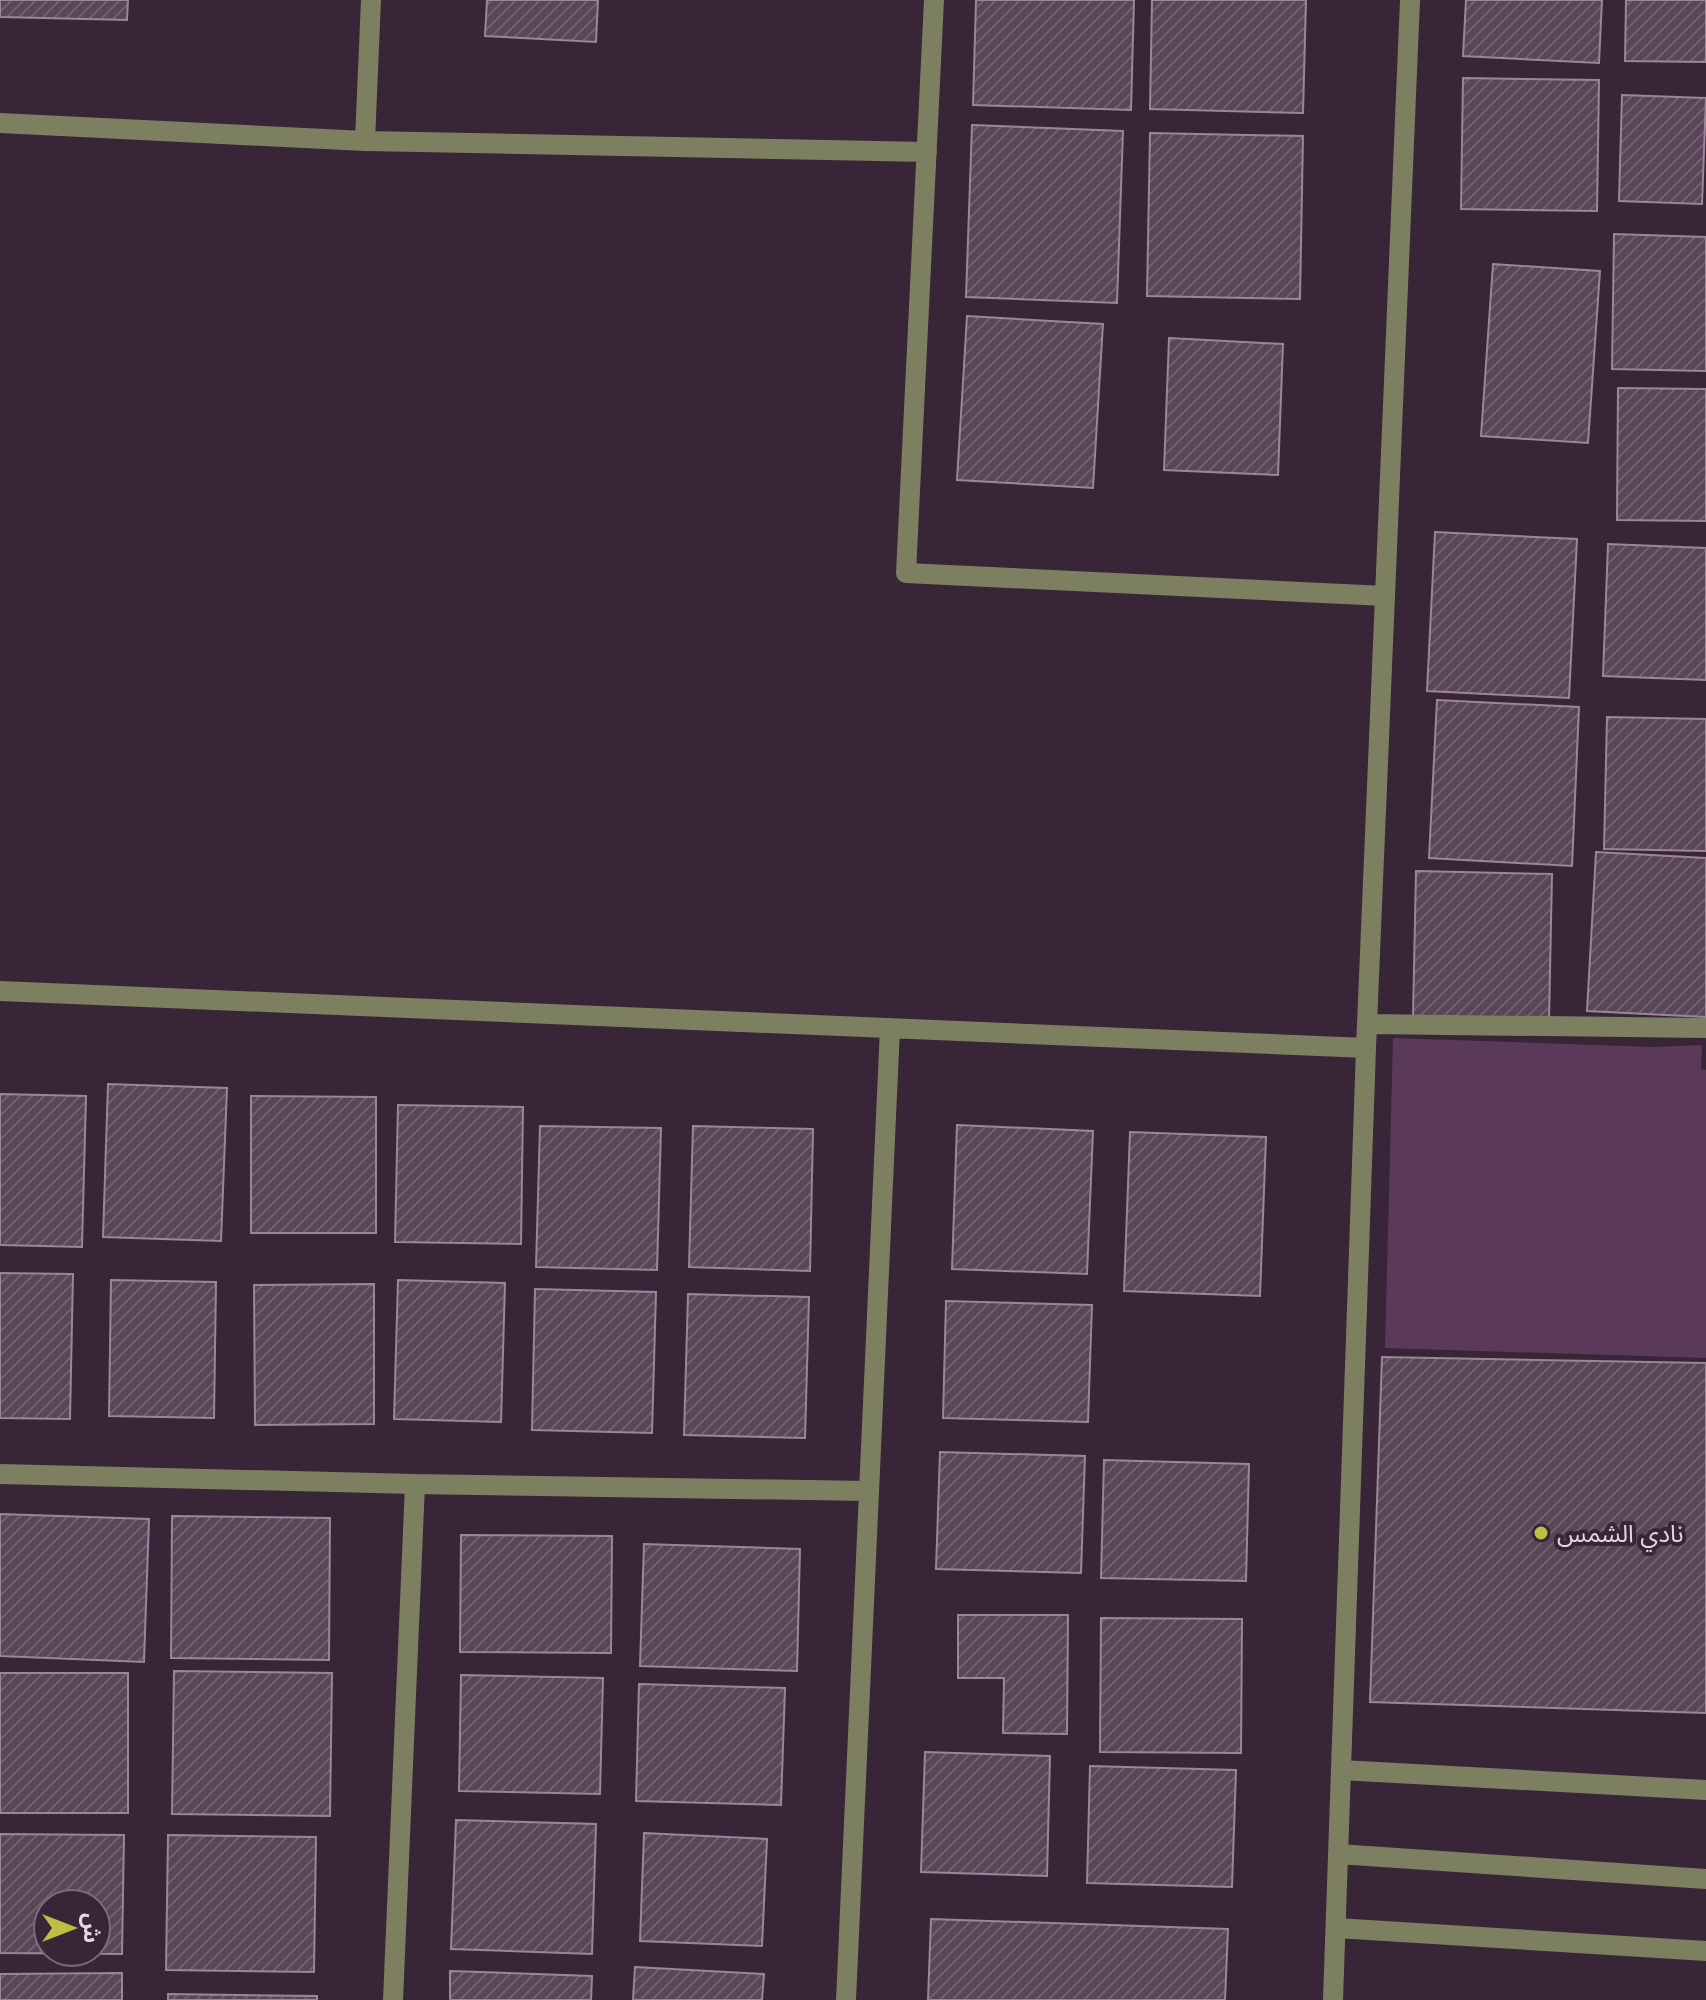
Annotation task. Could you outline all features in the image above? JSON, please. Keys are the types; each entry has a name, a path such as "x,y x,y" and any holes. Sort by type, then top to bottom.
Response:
{"lane":[{"path":"365,141 371,0"},
{"path":"934,0 906,573 1385,596"},
{"path":"1333,2000 1366,1048 1410,0"},
{"path":"0,123 365,141 927,152"},
{"path":"0,991 1366,1048"},
{"path":"1367,1024 1706,1028"},
{"path":"846,2000 890,1028"},
{"path":"0,1474 869,1491"},
{"path":"393,2000 415,1484"},
{"path":"1341,1770 1706,1790"},
{"path":"1338,1854 1706,1879"},
{"path":"1336,1928 1706,1951"}],"shaded area":[{"path":"1393,1038 1654,1047 1702,1045 1701,1069 1706,1070 1706,1358 1385,1348"}],"building":[{"path":"0,0 128,0 127,20 0,17"},
{"path":"487,0 598,0 596,42 485,36"},
{"path":"976,0 1134,0 1131,110 973,105"},
{"path":"1152,0 1306,0 1303,113 1150,109"},
{"path":"1466,0 1602,0 1599,63 1463,56"},
{"path":"1626,0 1706,0 1706,62 1625,61"},
{"path":"1463,78 1599,80 1597,211 1461,209"},
{"path":"1622,95 1706,98 1702,204 1619,201"},
{"path":"972,125 1123,131 1117,303 966,297"},
{"path":"1150,133 1303,136 1300,299 1147,296"},
{"path":"1614,234 1706,237 1706,371 1612,369"},
{"path":"1493,264 1600,271 1588,443 1481,436"},
{"path":"967,316 1103,324 1093,488 957,480"},
{"path":"1169,338 1283,344 1278,475 1164,470"},
{"path":"1618,388 1706,389 1706,521 1617,520"},
{"path":"1435,532 1577,539 1569,698 1427,691"},
{"path":"1608,544 1706,548 1706,680 1603,676"},
{"path":"1437,700 1579,707 1572,866 1429,858"},
{"path":"1607,717 1706,719 1706,851 1604,849"},
{"path":"1596,852 1706,858 1706,1017 1587,1011"},
{"path":"1416,871 1552,874 1549,1021 1413,1017"},
{"path":"108,1084 227,1088 221,1241 103,1237"},
{"path":"0,1094 86,1096 82,1247 0,1245"},
{"path":"251,1096 376,1097 376,1233 251,1233"},
{"path":"398,1105 523,1107 521,1244 395,1242"},
{"path":"957,1125 1093,1131 1087,1274 952,1269"},
{"path":"540,1126 661,1128 657,1270 536,1267"},
{"path":"693,1126 813,1129 810,1271 689,1267"},
{"path":"1130,1132 1266,1137 1260,1296 1124,1291"},
{"path":"0,1273 73,1274 70,1419 0,1418"},
{"path":"111,1280 216,1282 214,1418 109,1416"},
{"path":"398,1280 505,1283 501,1422 394,1419"},
{"path":"374,1284 374,1424 255,1425 254,1285"},
{"path":"535,1289 656,1292 652,1433 532,1430"},
{"path":"688,1294 809,1297 805,1438 684,1435"},
{"path":"946,1301 1092,1305 1088,1422 943,1418"},
{"name":"نادي الشمس","path":"1382,1357 1706,1363 1706,1713 1370,1702"},
{"path":"940,1452 1085,1456 1081,1573 936,1569"},
{"path":"1104,1460 1249,1464 1246,1581 1101,1578"},
{"path":"0,1514 149,1519 144,1662 0,1656"},
{"path":"172,1516 330,1518 329,1660 171,1658"},
{"path":"461,1535 612,1536 611,1653 460,1652"},
{"path":"644,1544 800,1549 797,1671 640,1666"},
{"path":"958,1615 1068,1615 1067,1734 1003,1733 1004,1678 958,1678"},
{"path":"1101,1618 1242,1619 1241,1753 1100,1752"},
{"path":"174,1671 332,1673 330,1816 172,1814"},
{"path":"0,1673 128,1673 128,1813 0,1813"},
{"path":"461,1675 603,1678 600,1794 459,1791"},
{"path":"639,1684 785,1688 781,1805 636,1801"},
{"path":"925,1752 1050,1756 1047,1876 921,1872"},
{"path":"1090,1766 1236,1770 1232,1887 1087,1883"},
{"path":"456,1820 596,1824 592,1954 451,1949"},
{"path":"644,1833 767,1839 762,1946 640,1941"},
{"path":"0,1834 124,1835 122,1954 112,1954 112,1888 32,1888 32,1953 0,1953"},
{"path":"168,1835 316,1837 314,1972 166,1970"},
{"path":"931,1919 1228,1929 1225,2000 928,2000"},
{"path":"635,1967 764,1974 762,2000 633,2000"},
{"path":"450,1971 592,1976 591,2000 450,2000"},
{"path":"122,1973 122,2000 0,2000 0,1974"},
{"path":"168,1994 317,1996 317,2000 168,2000"}],"place":[{"name":"نادي الشمس","path":"1541,1533"}]}
